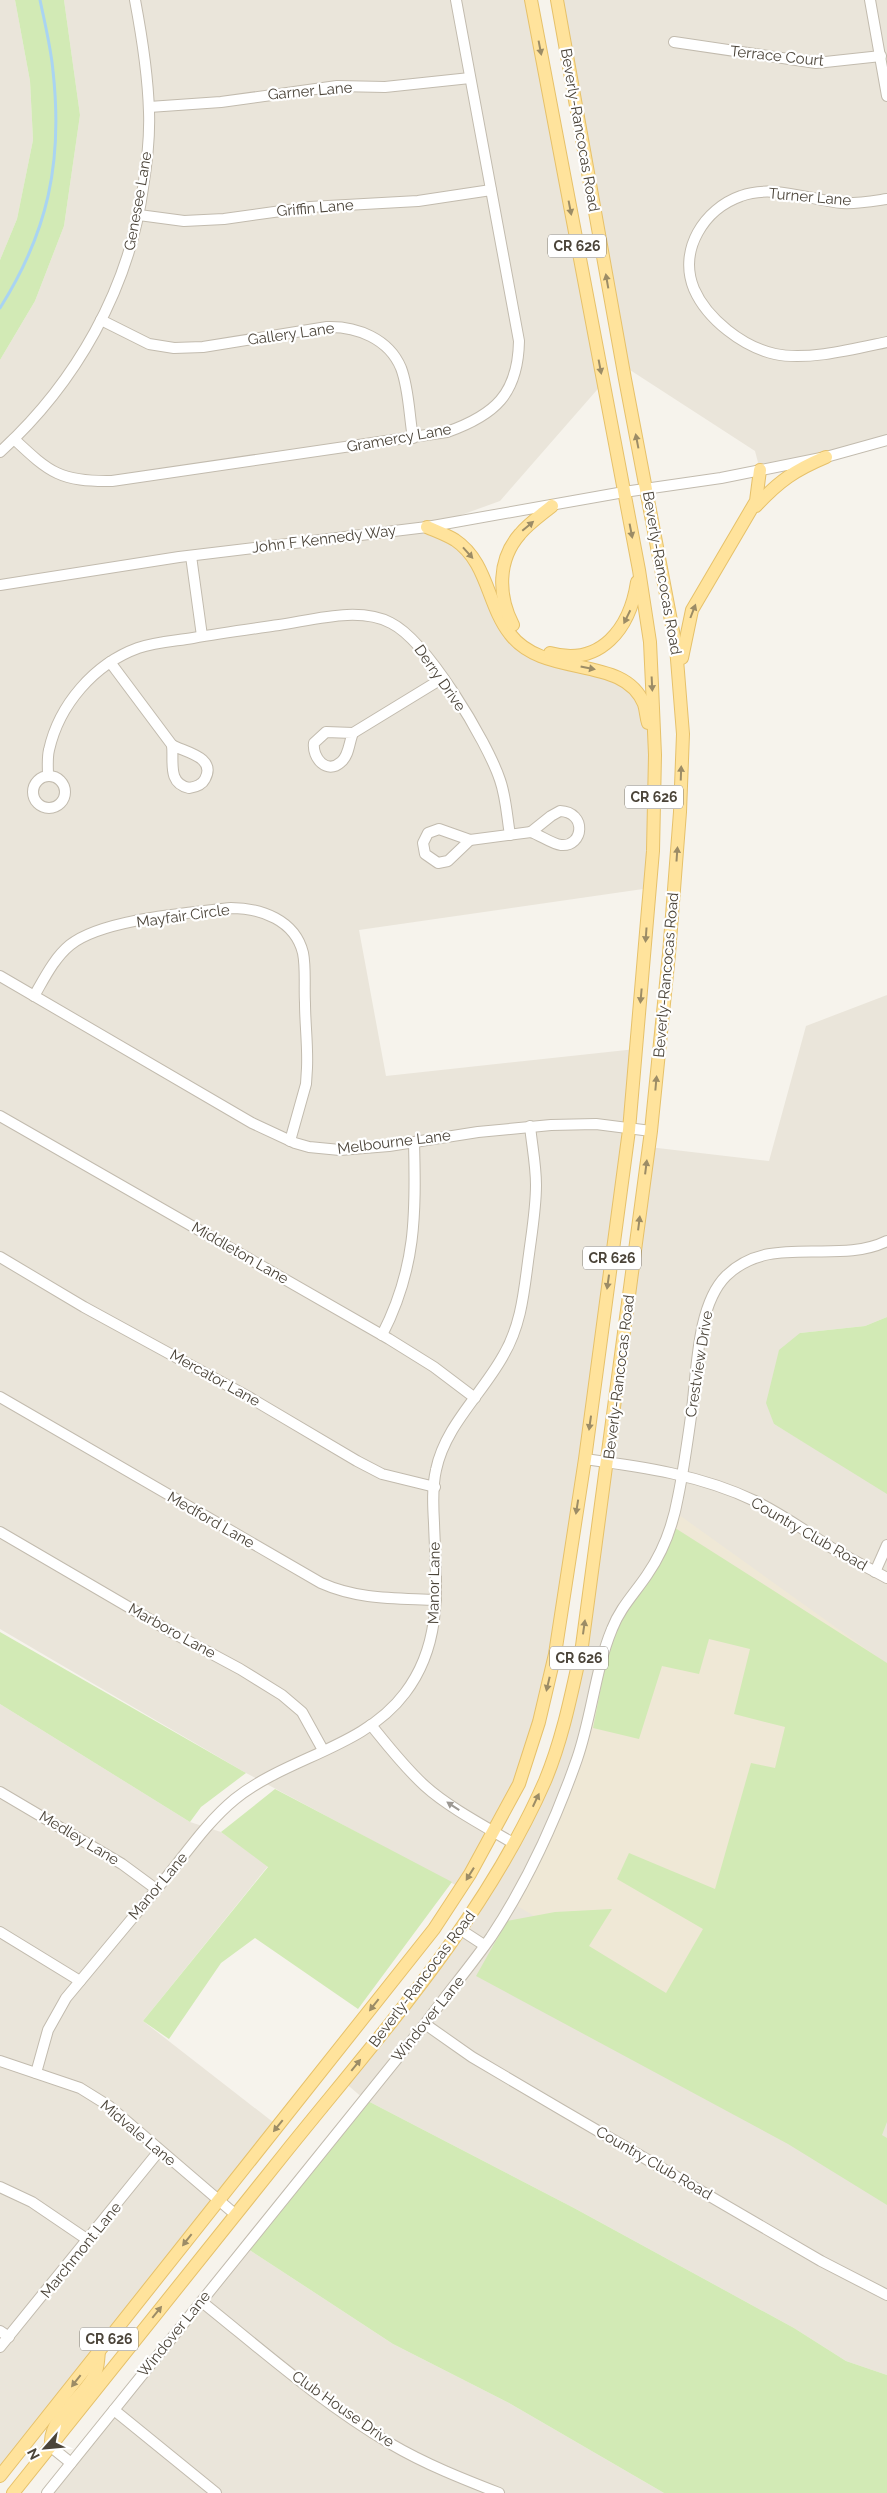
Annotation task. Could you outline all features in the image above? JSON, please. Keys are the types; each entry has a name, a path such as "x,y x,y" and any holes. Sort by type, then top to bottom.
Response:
{"main road":[{"name":"Beverly-Rancocas Road","path":"0,2476 434,1929 470,1874 519,1784 539,1722 555,1654 585,1459 629,1130 653,851 655,755 650,642 639,570 531,0"},
{"name":"Beverly-Rancocas Road","path":"13,2493 461,1930 513,1843 546,1778 566,1718 582,1646 651,1131 669,954 680,812 683,734 676,647 625,379 557,0"},
{"path":"750,513 776,484 796,470 826,457"},
{"path":"679,676 692,610 750,513 759,491 760,470"},
{"path":"552,506 517,538 507,556 502,574 502,592 506,611 514,628 528,641 543,651 561,656 578,655 594,650 608,642 628,619 634,603 639,570"},
{"path":"427,527 455,540 468,551 478,566 500,619 510,635 524,648 541,658 561,664 603,671 621,679 634,690 644,704 655,755"},
{"path":"50,2446 51,2435 56,2424 93,2379 98,2366 99,2351"}],"street":[{"name":"Genesee Lane","path":"0,452 14,439 54,393 101,320 129,256 139,215 148,150 149,107 145,58 135,0"},
{"name":"Gramercy Lane","path":"14,439 41,464 59,476 98,481 142,478 447,432 476,420 489,411 508,392 514,380 518,364 519,341 456,0"},
{"path":"870,0 887,96"},
{"name":"Terrace Court","path":"674,42 760,56 816,62 880,56"},
{"name":"Garner Lane","path":"149,107 221,102 337,86 385,86 470,78"},
{"name":"Griffin Lane","path":"139,215 184,221 224,219 310,207 418,201 491,190"},
{"name":"Turner Lane","path":"887,199 844,203 769,192 741,195 719,205 705,219 698,231 691,259 694,288 709,313 732,333 759,349 774,354 798,356 887,342"},
{"name":"Gallery Lane","path":"101,320 149,344 174,348 202,346 341,327 368,334 388,348 401,367 413,438"},
{"name":"John F Kennedy Way","path":"0,584 191,556 427,527 760,470 826,457 887,440"},
{"path":"191,556 202,636"},
{"name":"Derry Drive","path":"48,776 48,751 66,710 82,686 110,662 148,645 202,636 334,617 377,618 390,622 413,639 442,678 482,739 504,794 510,835"},
{"path":"110,662 172,745 182,751 200,756 204,760 207,770 204,781 200,785 189,788 178,784 174,779 172,745"},
{"path":"353,732 442,678"},
{"path":"470,840 443,863 428,858 423,849 424,838 428,833 439,829 470,840 531,832 560,811 571,813 580,826 577,837 568,844 562,845 531,832"},
{"name":"Mayfair Circle","path":"34,996 53,965 70,946 96,931 140,921 231,908 245,908 270,915 282,922 296,936 303,952 308,1068 306,1084 290,1141"},
{"name":"Melbourne Lane","path":"0,976 252,1123 290,1141 310,1147 340,1150 530,1126 583,1123 629,1130 651,1131"},
{"name":"Middleton Lane","path":"0,1116 382,1335 420,1358 475,1398"},
{"name":"Manor Lane","path":"36,2073 41,2051 52,2020 80,1981 207,1826 232,1801 261,1780 371,1725 405,1694 420,1668 432,1638 436,1600 435,1473 446,1443 504,1356 515,1332 522,1306 532,1235 536,1184 530,1126"},
{"path":"382,1335 400,1296 410,1256 415,1212 414,1142"},
{"name":"Crestview Drive","path":"683,1475 704,1321 715,1290 724,1278 750,1259 766,1254 802,1250 851,1250 868,1248 887,1241"},
{"name":"Mercator Lane","path":"0,1257 84,1307 248,1396 357,1462 382,1474 435,1487"},
{"name":"Medford Lane","path":"0,1397 336,1590 366,1597 436,1600"},
{"name":"Country Club Road","path":"585,1459 683,1475 755,1501 887,1578"},
{"name":"Windover Lane","path":"47,2493 424,2024 484,1945 533,1867 558,1812 584,1737 610,1632 625,1604 645,1579 661,1552 675,1512 683,1475"},
{"name":"Marboro Lane","path":"0,1532 282,1695 302,1712 323,1750"},
{"path":"875,1572 887,1545"},
{"path":"371,1725 391,1750 425,1785 513,1843"},
{"name":"Medley Lane","path":"0,1792 122,1864 156,1889"},
{"path":"461,1930 484,1945"},
{"path":"0,1932 80,1981"},
{"name":"Country Club Road","path":"424,2024 472,2057 562,2110 821,2261 887,2295"},
{"name":"Midvale Lane","path":"0,2061 80,2088 109,2106 236,2215"},
{"name":"Marchmont Lane","path":"0,2347 160,2151"},
{"path":"0,2187 32,2202 88,2240"},
{"name":"Club House Drive","path":"202,2302 317,2394 361,2426 408,2454 499,2493"},
{"path":"0,2330 9,2337"},
{"path":"114,2410 216,2493"},
{"path":"50,2446 71,2463"}],"shaded area":[{"path":"0,0 15,0 30,81 33,140 17,219 0,260"},
{"path":"64,0 531,0 603,383 500,501 428,527 455,540 524,648 603,671 644,704 655,755 650,888 359,930 386,1076 636,1049 555,1654 519,1784 461,1888 246,1773 0,1629 0,360 35,301 64,226 80,115"},
{"path":"559,0 887,0 887,440 760,470 755,451 630,370"},
{"path":"887,995 887,1317 865,1326 800,1333 774,1424 887,1492 887,2375 846,2361 794,2328 574,2208 364,2099 343,2081 461,1930 525,1823 565,1718 649,1147 769,1161 806,1026"},
{"path":"675,1512 887,1664 887,2122 512,1903 571,1774 605,1648 654,1565"},
{"path":"0,1704 190,1822 221,1832 268,1866 143,2021 278,2126 0,2479"},
{"path":"245,2247 393,2344 509,2403 664,2493 47,2493"}],"green space":[{"path":"15,0 64,0 80,115 64,226 35,301 0,360 0,260 17,219 33,140 30,81"},
{"path":"887,1317 887,1494 774,1424 766,1403 779,1350 800,1333 865,1326"},
{"path":"672,1526 887,1663 887,2122 882,2135 887,2138 887,2205 788,2144 476,1976 507,1921 555,1912 612,1909 589,1946 666,1993 703,1929 617,1879 629,1853 715,1889 751,1763 775,1768 785,1727 734,1714 750,1649 709,1639 699,1674 662,1666 639,1739 593,1728 613,1625"},
{"path":"0,1632 246,1773 201,1807 190,1822 0,1704"},
{"path":"275,1789 452,1882 358,2009 255,1938 221,1963 169,2039 143,2021 268,1867 221,1832"},
{"path":"364,2099 574,2208 794,2328 846,2361 887,2375 887,2493 664,2493 509,2403 393,2344 245,2247"}],"waterway":[{"path":"0,308 30,252 48,195 53,166 56,136 56,104 53,71 40,0"}]}
